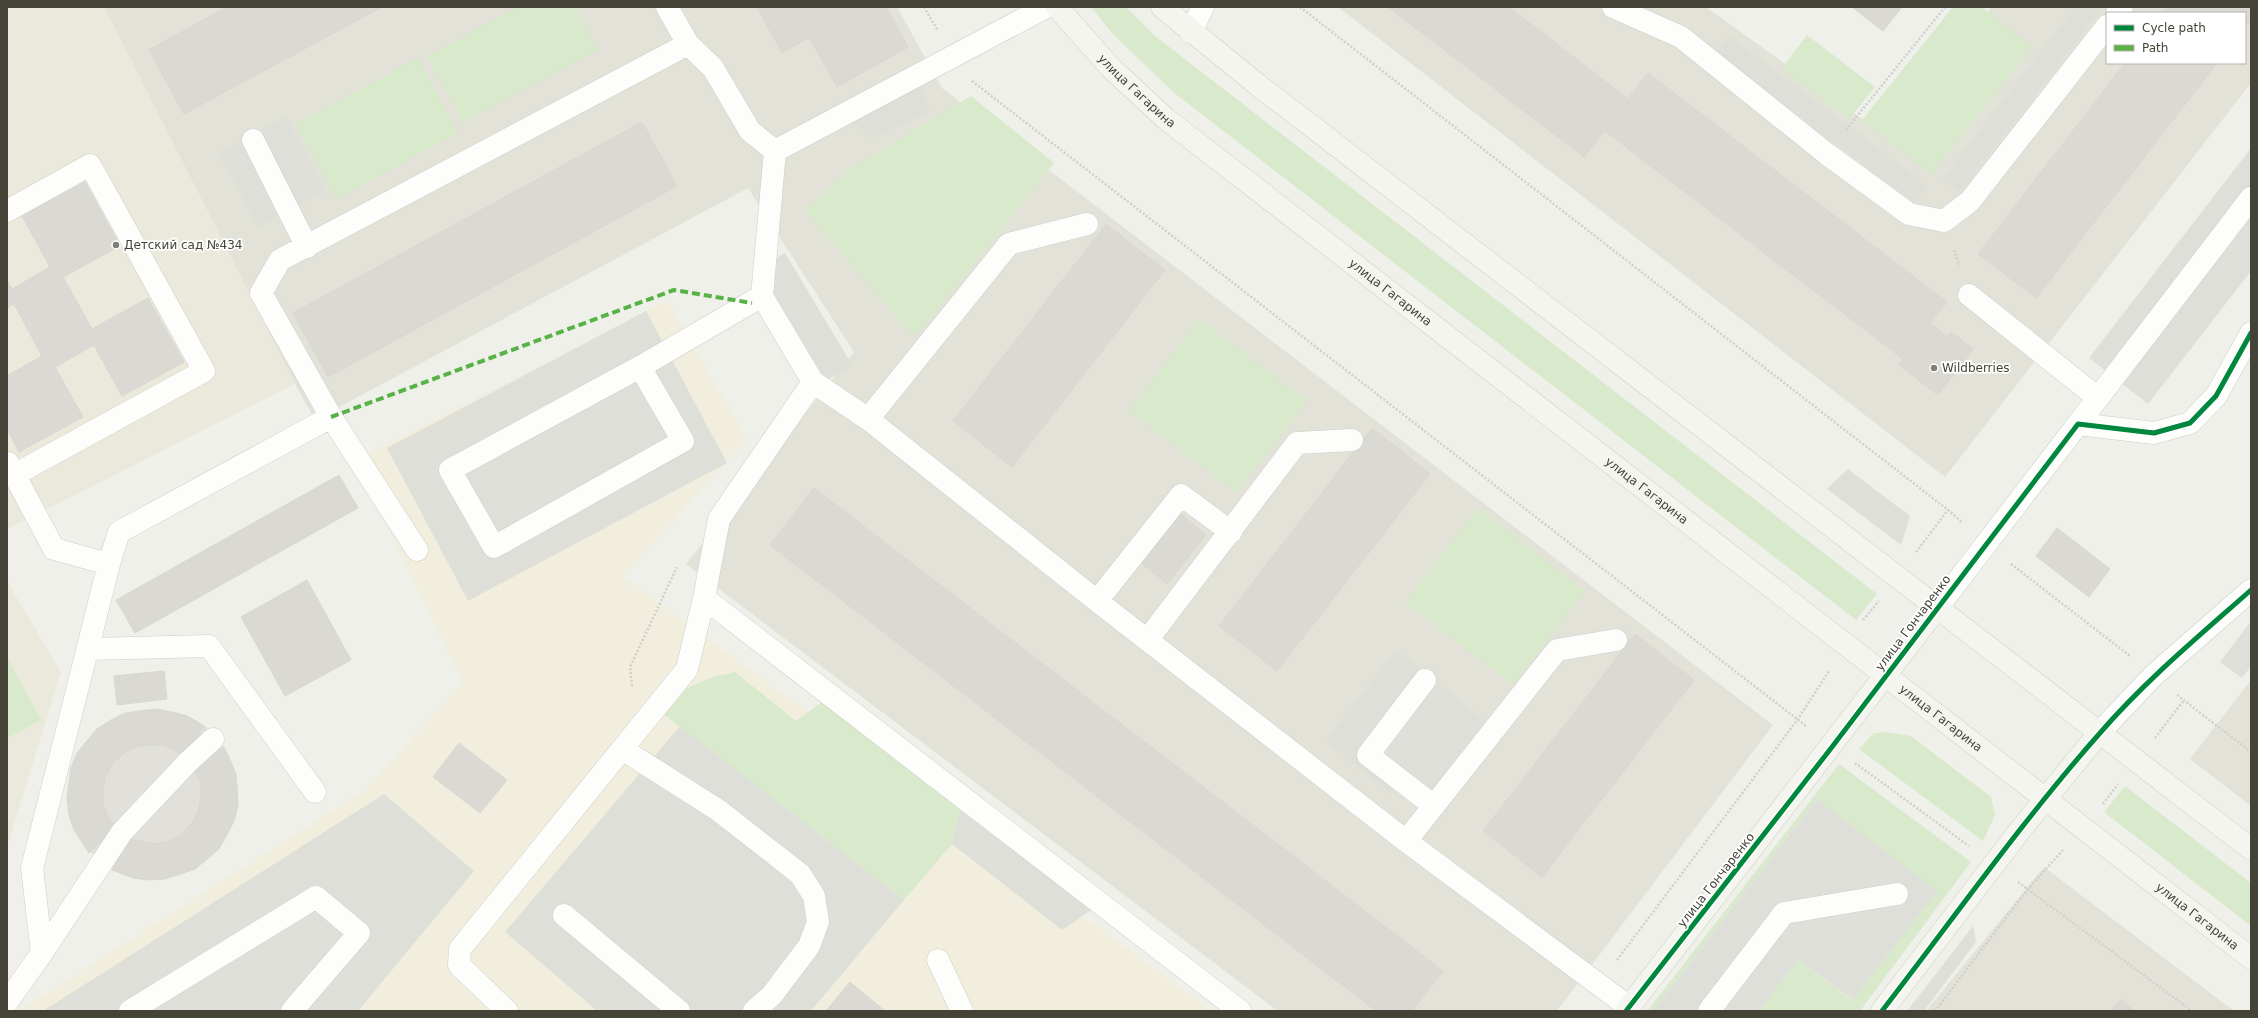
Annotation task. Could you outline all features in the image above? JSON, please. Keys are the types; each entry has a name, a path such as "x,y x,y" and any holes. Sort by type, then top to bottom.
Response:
{"main road":[{"name":"улица Гагарина","path":"1057,7 1100,56 1166,119 2251,958"},
{"path":"1162,7 1191,32 1896,577 2251,849"},
{"name":"улица Гончаренко","path":"1628,1009 1832,747 1937,608"},
{"path":"1882,1011 2045,799 2100,732"}],"street":[{"path":"667,7 688,44 713,68 750,132 775,150"},
{"path":"775,150 953,58 1046,7"},
{"path":"1191,32 1203,7"},
{"path":"1613,7 1681,37 1827,154 1909,214 1944,221 1970,201 2106,27"},
{"path":"416,550 330,417 260,293 280,260 688,44"},
{"path":"253,140 307,246"},
{"path":"775,150 762,296 813,382 868,419 1097,601 1148,639 1406,841 1598,984 1628,1009"},
{"path":"7,211 90,165 204,371 11,468 54,549 109,564"},
{"name":"улица Гончаренко","path":"1937,608 2251,198"},
{"path":"868,419 1009,244 1087,224"},
{"path":"1969,295 2098,398"},
{"path":"640,366 683,442 494,547 450,470 640,366 762,296"},
{"path":"2078,424 2154,433 2190,423 2216,396 2251,333"},
{"path":"507,1011 459,966 460,949 687,669 704,598 719,519 813,382"},
{"path":"42,953 32,868 89,649 109,564 119,532 330,417"},
{"path":"1148,639 1231,532 1297,443 1352,440"},
{"path":"1097,601 1181,495 1231,532"},
{"path":"2100,732 2154,675 2251,590"},
{"path":"704,598 1240,1011"},
{"path":"1406,841 1557,650 1616,640"},
{"path":"89,649 209,646 316,792"},
{"path":"1425,680 1368,755 1434,806"},
{"path":"7,1002 42,953 122,832 188,762 213,739"},
{"path":"622,749 718,810 800,874 814,896 818,922 809,946 772,995 754,1011"},
{"path":"1709,1011 1784,913 1897,894"},
{"path":"133,1010 316,897 359,933 292,1011"},
{"path":"564,915 679,1011"},
{"path":"938,960 962,1011"}],"path":[{"path":"924,7 963,74 1798,719 1832,747 1995,864 2192,1011"},
{"path":"1300,7 1948,510 1986,545 2251,752"},
{"path":"1827,154 1945,7"},
{"path":"1944,221 1969,295"},
{"path":"1598,984 1798,719 1845,644 1948,510"},
{"path":"1935,1011 2028,889 2083,828 2184,700"}],"shaded area":[{"name":"Детский сад №434","path":"7,7 104,7 295,384 7,529"},
{"path":"104,7 897,7 942,88 1773,725 1557,1011 1278,1011 686,564 854,352 748,188 315,420 295,384"},
{"path":"1338,7 1706,7 1887,137 1992,7 2251,7 2251,83 1945,477"},
{"path":"2075,7 2103,7 1959,193 1942,179"},
{"path":"1729,36 1928,186 1915,204 1716,53"},
{"path":"921,85 929,111 872,139 851,121"},
{"path":"286,116 326,190 258,227 219,153"},
{"path":"2251,148 2251,271 2148,404 2089,358"},
{"path":"785,253 852,365 826,381 758,269"},
{"path":"667,300 747,439 623,576 1211,1011 19,1011 365,790 463,682 355,460"},
{"path":"646,311 727,463 468,601 387,448"},
{"path":"1848,469 1910,516 1901,545 1827,489"},
{"path":"7,581 61,672 7,847"},
{"path":"2251,621 2251,666 2242,678 2220,662"},
{"path":"1397,650 1486,722 1428,795 1403,775 1390,793 1325,741"},
{"path":"2251,680 2251,806 2190,759"},
{"path":"145,709 161,709 186,715 207,728 219,740 232,761 235,769 238,794 237,811 232,827 219,848 207,860 186,873 178,876 161,879 145,879 120,873 99,860 87,848 74,827 71,819 68,802 68,786 74,761 87,740 99,728 120,715 128,712"},
{"path":"680,726 904,900 811,1011 597,1011 505,932"},
{"path":"384,794 474,871 358,1011 43,1011"},
{"path":"1817,799 1937,891 1853,1000 1798,960 1759,1011 1653,1011"},
{"path":"960,810 1091,910 1062,930 952,844"},
{"path":"2044,867 2234,1011 1926,1011"},
{"path":"1973,926 1976,942 1924,1011 1907,1011"}],"green space":[{"path":"518,7 575,7 598,50 463,122 427,56"},
{"path":"1091,7 1126,7 1155,36 1877,594 1856,620 1173,92 1112,33"},
{"path":"1953,7 1982,7 2032,47 1931,174 1862,120"},
{"path":"1807,35 1875,87 1849,119 1782,68"},
{"path":"418,58 458,133 336,199 296,124"},
{"path":"971,96 1054,163 924,327 912,335 805,211 847,171"},
{"path":"1199,319 1307,401 1237,493 1129,411"},
{"path":"1478,508 1585,591 1513,685 1405,602"},
{"path":"7,657 41,720 7,738"},
{"path":"735,672 796,721 822,702 960,810 952,844 904,900 665,715 687,688 713,677"},
{"path":"1885,732 1911,736 1991,797 1995,815 1983,841 1859,749 1874,733"},
{"path":"1839,764 1971,862 1860,1011 1759,1011 1798,960 1852,1000 1817,799 1653,1011 1649,1011 1648,1010"},
{"path":"2125,786 2251,883 2251,926 2104,812"}],"building":[{"path":"227,7 382,7 184,114 149,50"},
{"path":"757,7 886,7 908,47 837,87 809,37 782,53"},
{"path":"1388,7 1509,7 1628,99 1648,73 1947,302 1930,323 1947,337 1951,332 1973,349 1938,395 1899,365 1903,359 1605,131 1584,157"},
{"path":"1852,7 1902,7 1883,31"},
{"path":"2168,7 2251,7 2251,19 2246,26 2246,12 2164,12"},
{"path":"2124,64 2216,64 2036,298 1978,254"},
{"path":"642,122 677,186 328,377 293,313"},
{"path":"85,182 120,246 63,277 92,329 148,298 184,362 122,396 94,345 55,367 83,417 19,452 7,429 7,376 42,356 14,304 7,308 7,280 12,289 50,267 22,216"},
{"path":"1106,224 1165,270 1012,467 953,421"},
{"path":"1372,428 1430,474 1277,671 1219,626"},
{"path":"339,475 358,508 135,633 116,600"},
{"path":"814,488 1443,971 1412,1011 1376,1011 770,545"},
{"path":"1178,512 1206,535 1167,584 1139,561"},
{"path":"2057,528 2110,569 2089,597 2036,556"},
{"path":"307,580 351,660 285,696 241,617"},
{"path":"1635,634 1694,680 1542,877 1483,831"},
{"path":"164,671 167,699 117,705 114,676"},
{"path":"156,709 187,716 204,726 185,756 164,745 150,745 136,747 123,754 113,763 106,776 103,789 103,804 108,817 116,828 89,853 74,830 69,815 67,799 71,768 77,753 97,729 111,720 125,713"},
{"path":"459,743 507,780 480,813 433,777"},
{"path":"224,747 236,774 238,806 234,821 219,849 195,869 165,879 149,880 133,878 112,870 129,839 155,844 169,841 181,835 191,824 198,812 201,798 201,784 194,767"},
{"path":"850,982 885,1011 826,1011"},
{"path":"2121,1000 2135,1011 2111,1011"}],"marked path":[{"path":"331,417 674,290 752,303"}],"cycle path":[{"path":"1626,1011 1832,747 2078,424 2154,433 2190,423 2216,396 2251,333"},
{"path":"1882,1011 2016,835 2071,766 2100,733 2154,677 2192,641 2251,590"}],"place":[{"name":"Детский сад №434","path":"116,245"},
{"name":"Wildberries","path":"1934,368"}]}
